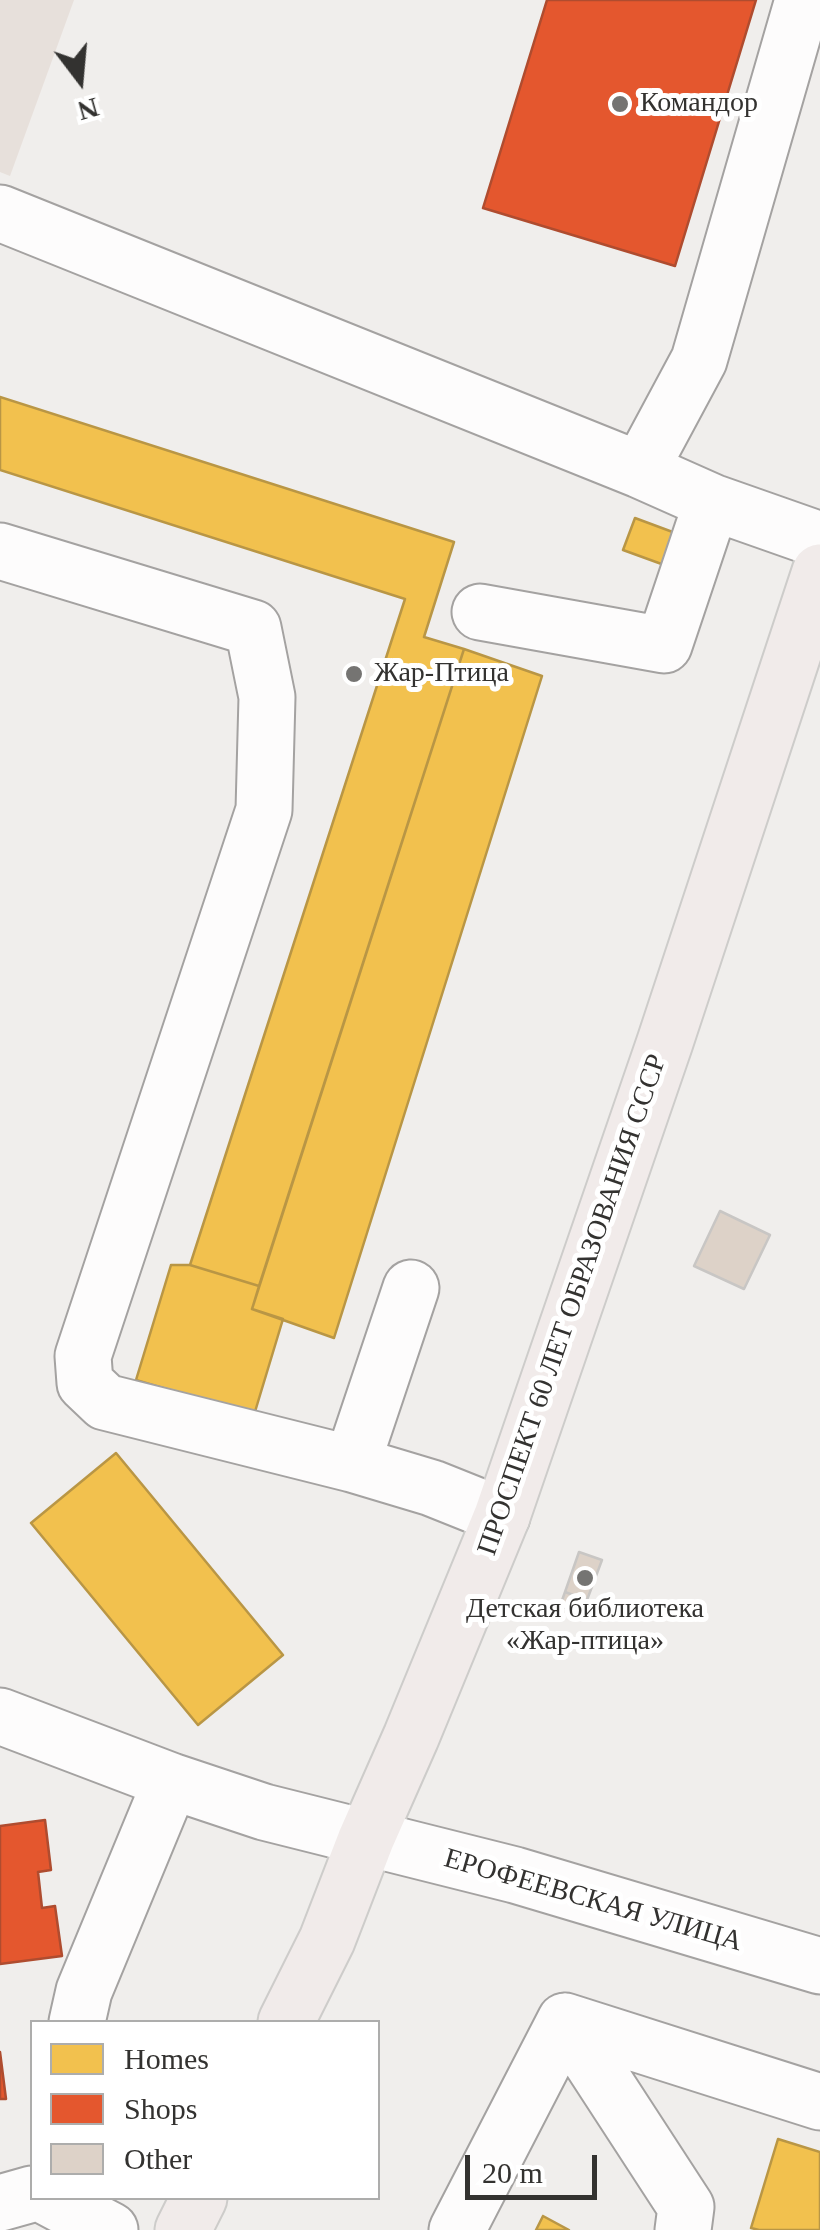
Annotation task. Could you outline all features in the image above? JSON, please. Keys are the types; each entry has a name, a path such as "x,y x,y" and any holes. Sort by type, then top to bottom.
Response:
{"main road":[{"name":"ПРОСПЕКТ 60 ЛЕТ ОБРАЗОВАНИЯ СССР","path":"287,2020 327,1940 502,1516 665,1042 819,568"},
{"path":"183,2230 198,2200"}],"street":[{"path":"640,470 700,360 803,0"},
{"path":"1,218 640,470 712,502 819,568"},
{"path":"480,612 664,644 712,502"},
{"path":"0,551 253,628 267,698 264,810 83,1356 84,1383 105,1402 352,1464 432,1488 502,1516"},
{"path":"352,1464 411,1288"},
{"name":"ЕРОФЕЕВСКАЯ УЛИЦА","path":"0,1716 264,1812 515,1875 820,1966"},
{"path":"77,2020 84,1991 171,1781"},
{"path":"565,2021 820,2102"},
{"path":"458,2230 565,2021"},
{"path":"565,2021 686,2208 683,2230"},
{"path":"0,2202 30,2194"},
{"path":"53,2200 110,2230"}],"shaded area":[{"path":"0,0 74,0 10,176 0,172"}],"building: Homes":[{"path":"0,397 454,542 424,637 464,649 259,1286 190,1265 405,599 0,470"},
{"path":"635,518 678,534 667,566 623,550"},
{"path":"464,649 542,676 334,1338 252,1309"},
{"path":"171,1265 190,1265 259,1286 252,1309 283,1319 254,1415 136,1380"},
{"path":"116,1453 283,1655 198,1725 31,1523"},
{"path":"778,2139 820,2152 820,2230 751,2228"},
{"path":"543,2216 569,2230 536,2230"}],"building: Shops":[{"name":"Командор","path":"547,0 756,0 675,266 483,208"},
{"path":"45,1820 51,1870 38,1872 42,1908 55,1906 62,1956 0,1964 0,1826"},
{"path":"0,2052 6,2099 0,2099"}],"building: Other":[{"path":"720,1211 770,1235 744,1289 694,1266"},
{"path":"579,1552 602,1560 587,1600 565,1592"},
{"path":"565,1592 587,1600 582,1614 560,1606"}],"place":[{"name":"Командор","path":"620,104"},
{"name":"Жар-Птица","path":"354,674"},
{"name":"Детская библиотека «Жар-птица»","path":"585,1578"}]}
